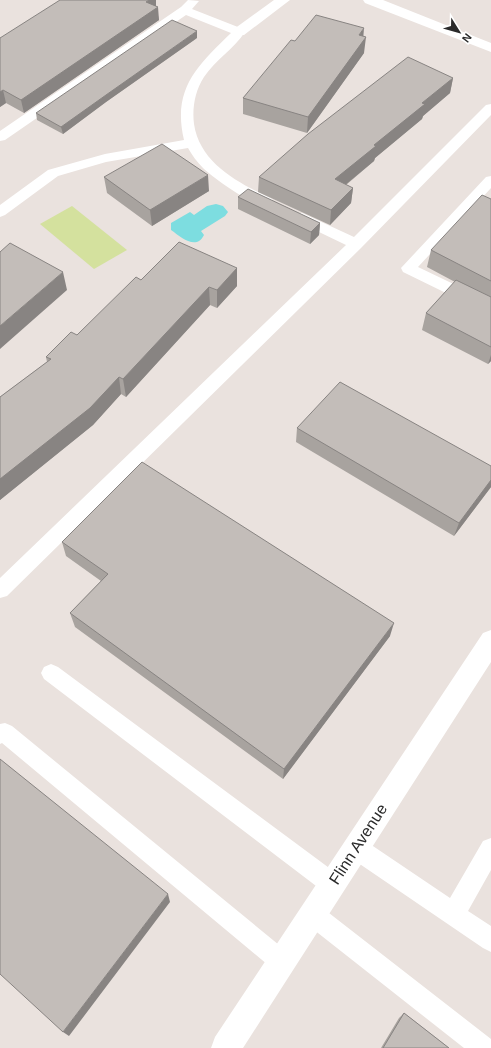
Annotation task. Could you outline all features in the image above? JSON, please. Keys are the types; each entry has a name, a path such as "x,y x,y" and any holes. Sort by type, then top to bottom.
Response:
{"street":[{"path":"239,32 283,0"},
{"path":"370,0 491,48"},
{"name":"Flinn Avenue","path":"226,1048 491,641"}],"lane":[{"path":"0,137 185,10 193,0"},
{"path":"185,10 239,32 200,73 186,103 186,116 192,143 199,155 212,169 243,190 356,244"},
{"path":"0,590 356,244 491,108"},
{"path":"0,212 53,173 105,158 192,143"},
{"path":"491,180 408,268 491,309"},
{"path":"51,673 332,884"},
{"path":"0,734 5,733 282,962"},
{"path":"356,848 491,940"},
{"path":"453,914 491,849"},
{"path":"312,914 484,1048"}],"green space":[{"path":"72,206 127,250 94,269 40,224"}],"water":[{"path":"216,204 223,206 228,212 225,216 201,231 204,235 201,240 197,242 188,241 171,230 171,223 190,212 194,215 207,206"}],"building":[{"path":"60,0 149,0 146,2 158,7 21,100 3,90 0,92 0,38"},
{"path":"316,15 364,28 359,35 366,37 308,117 243,98 291,40 295,41"},
{"path":"172,20 197,31 61,127 36,113"},
{"path":"408,57 453,78 422,103 425,104 374,145 376,146 335,179 353,188 331,210 259,177 308,134"},
{"path":"162,144 208,175 150,210 104,177"},
{"path":"248,189 320,223 311,232 238,197"},
{"path":"482,195 491,199 491,281 431,250"},
{"path":"179,242 237,268 217,290 209,287 123,379 119,377 90,408 0,479 0,397 51,359 46,357 71,332 77,335 136,277 141,280"},
{"path":"10,243 63,272 0,326 0,252"},
{"path":"456,280 491,297 491,347 426,313"},
{"path":"340,382 491,466 491,480 459,523 297,428"},
{"path":"142,462 394,623 284,769 70,613 108,574 62,542"},
{"path":"0,759 168,894 63,1032 0,974"},
{"path":"404,1013 449,1048 383,1048"}]}
